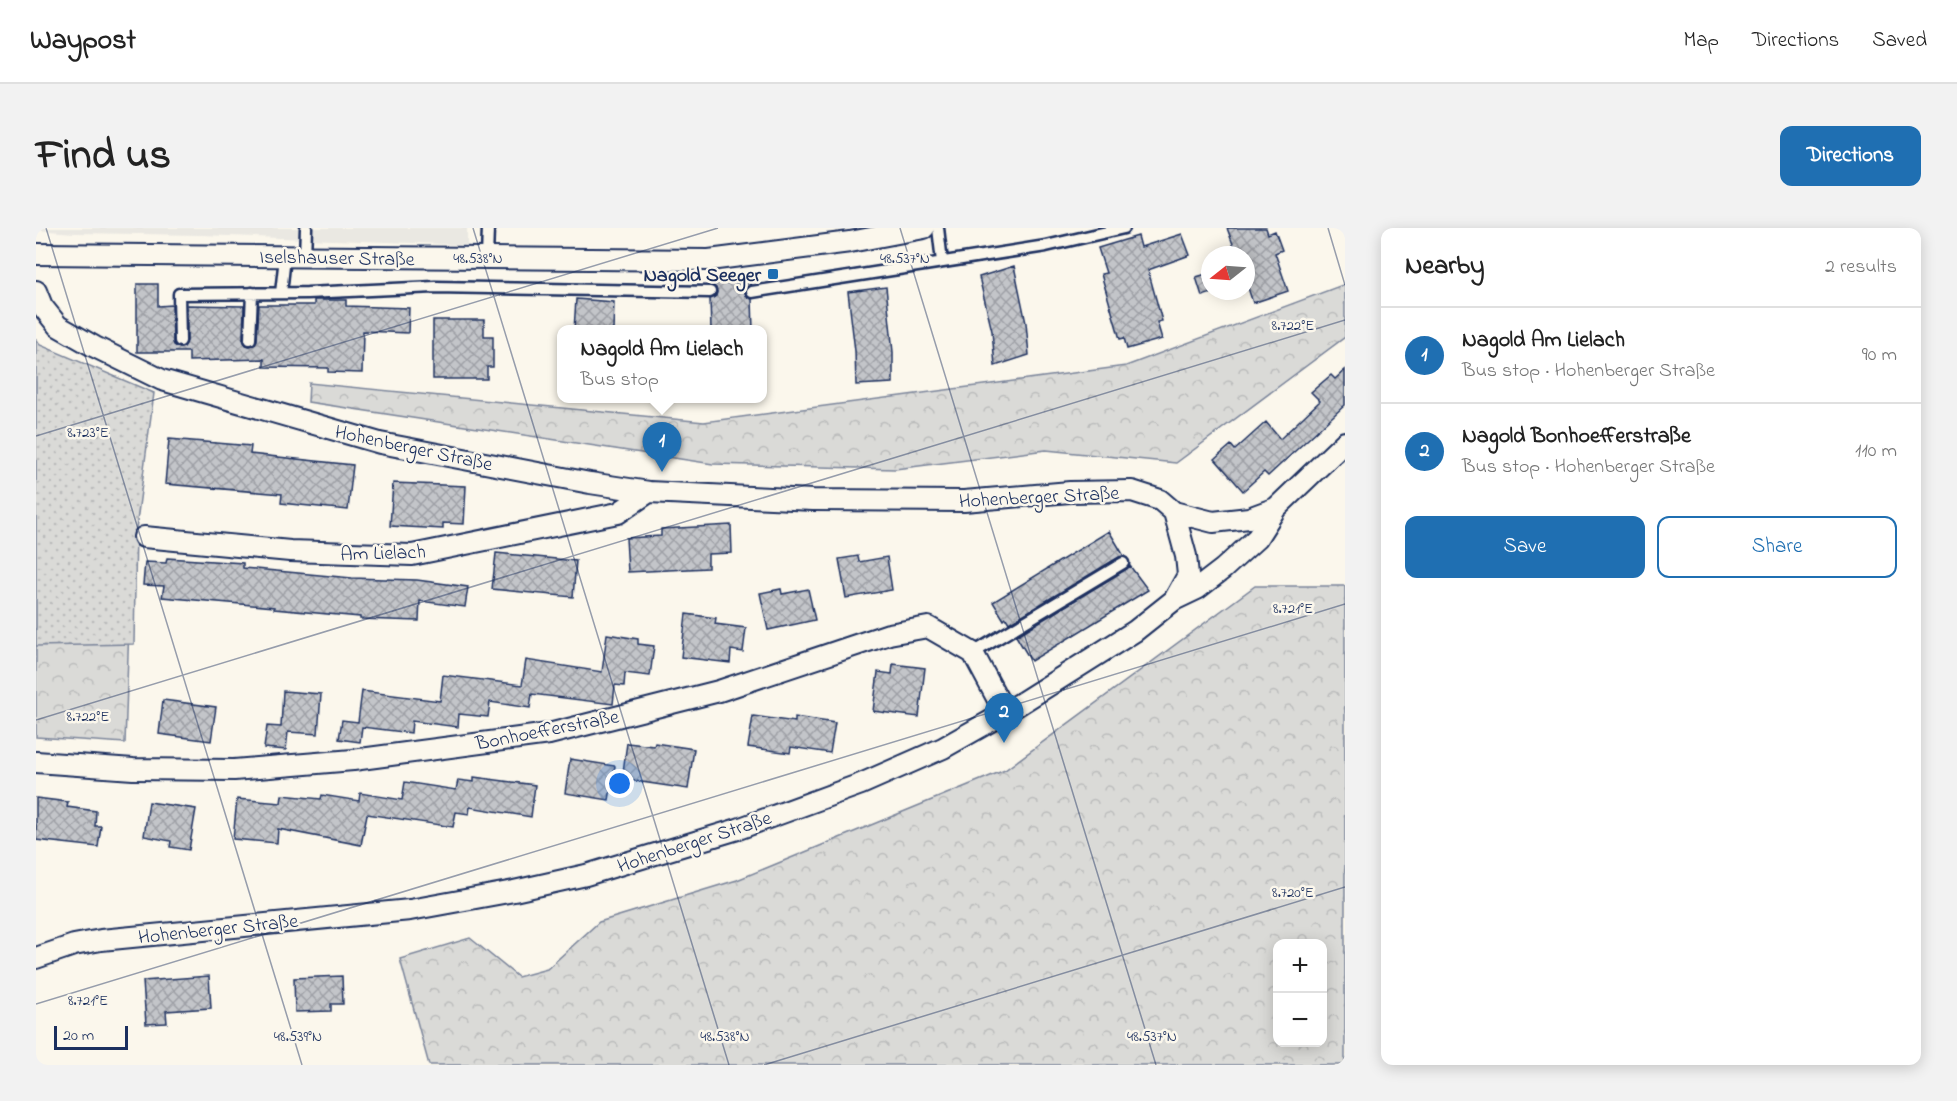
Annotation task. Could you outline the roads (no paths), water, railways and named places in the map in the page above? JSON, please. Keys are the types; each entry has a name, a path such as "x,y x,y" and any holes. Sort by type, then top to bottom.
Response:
{"street":[{"name":"Iselshauser Straße","path":"36,254 709,260 850,242 924,228"},
{"name":"Hohenberger Straße","path":"36,291 42,306 58,326 95,347 172,383 380,443 590,483 649,492 813,500 964,501 1070,492 1132,491 1160,500 1174,512 1186,556 1188,574 1174,600 1135,631 1005,713 943,748 861,784 738,829 586,874 514,891 410,910 101,940 74,945 36,958"},
{"path":"1174,600 1197,589 1257,538 1276,508 1345,442"},
{"name":"Am Lielach","path":"144,537 290,551 412,555 618,513 649,492"},
{"path":"1174,512 1213,522 1249,518 1276,508"},
{"name":"Bonhoefferstraße","path":"36,762 133,769 234,770 353,760 549,734 719,691 889,634 928,627 973,653"},
{"path":"973,653 1005,713"}],"lane":[{"path":"305,257 306,228"},
{"path":"487,258 488,228"},
{"path":"938,228 942,262"},
{"path":"752,292 1046,246 1124,228"},
{"path":"281,293 285,257"},
{"path":"180,340 179,294 435,287 710,292"},
{"path":"250,339 252,293"},
{"path":"973,653 1123,563"}],"place":[{"name":"Nagold Seeger","path":"773,274"},
{"name":"Nagold Am Lielach","path":"662,472"},
{"name":"Nagold Bonhoefferstraße","path":"1004,743"}]}
